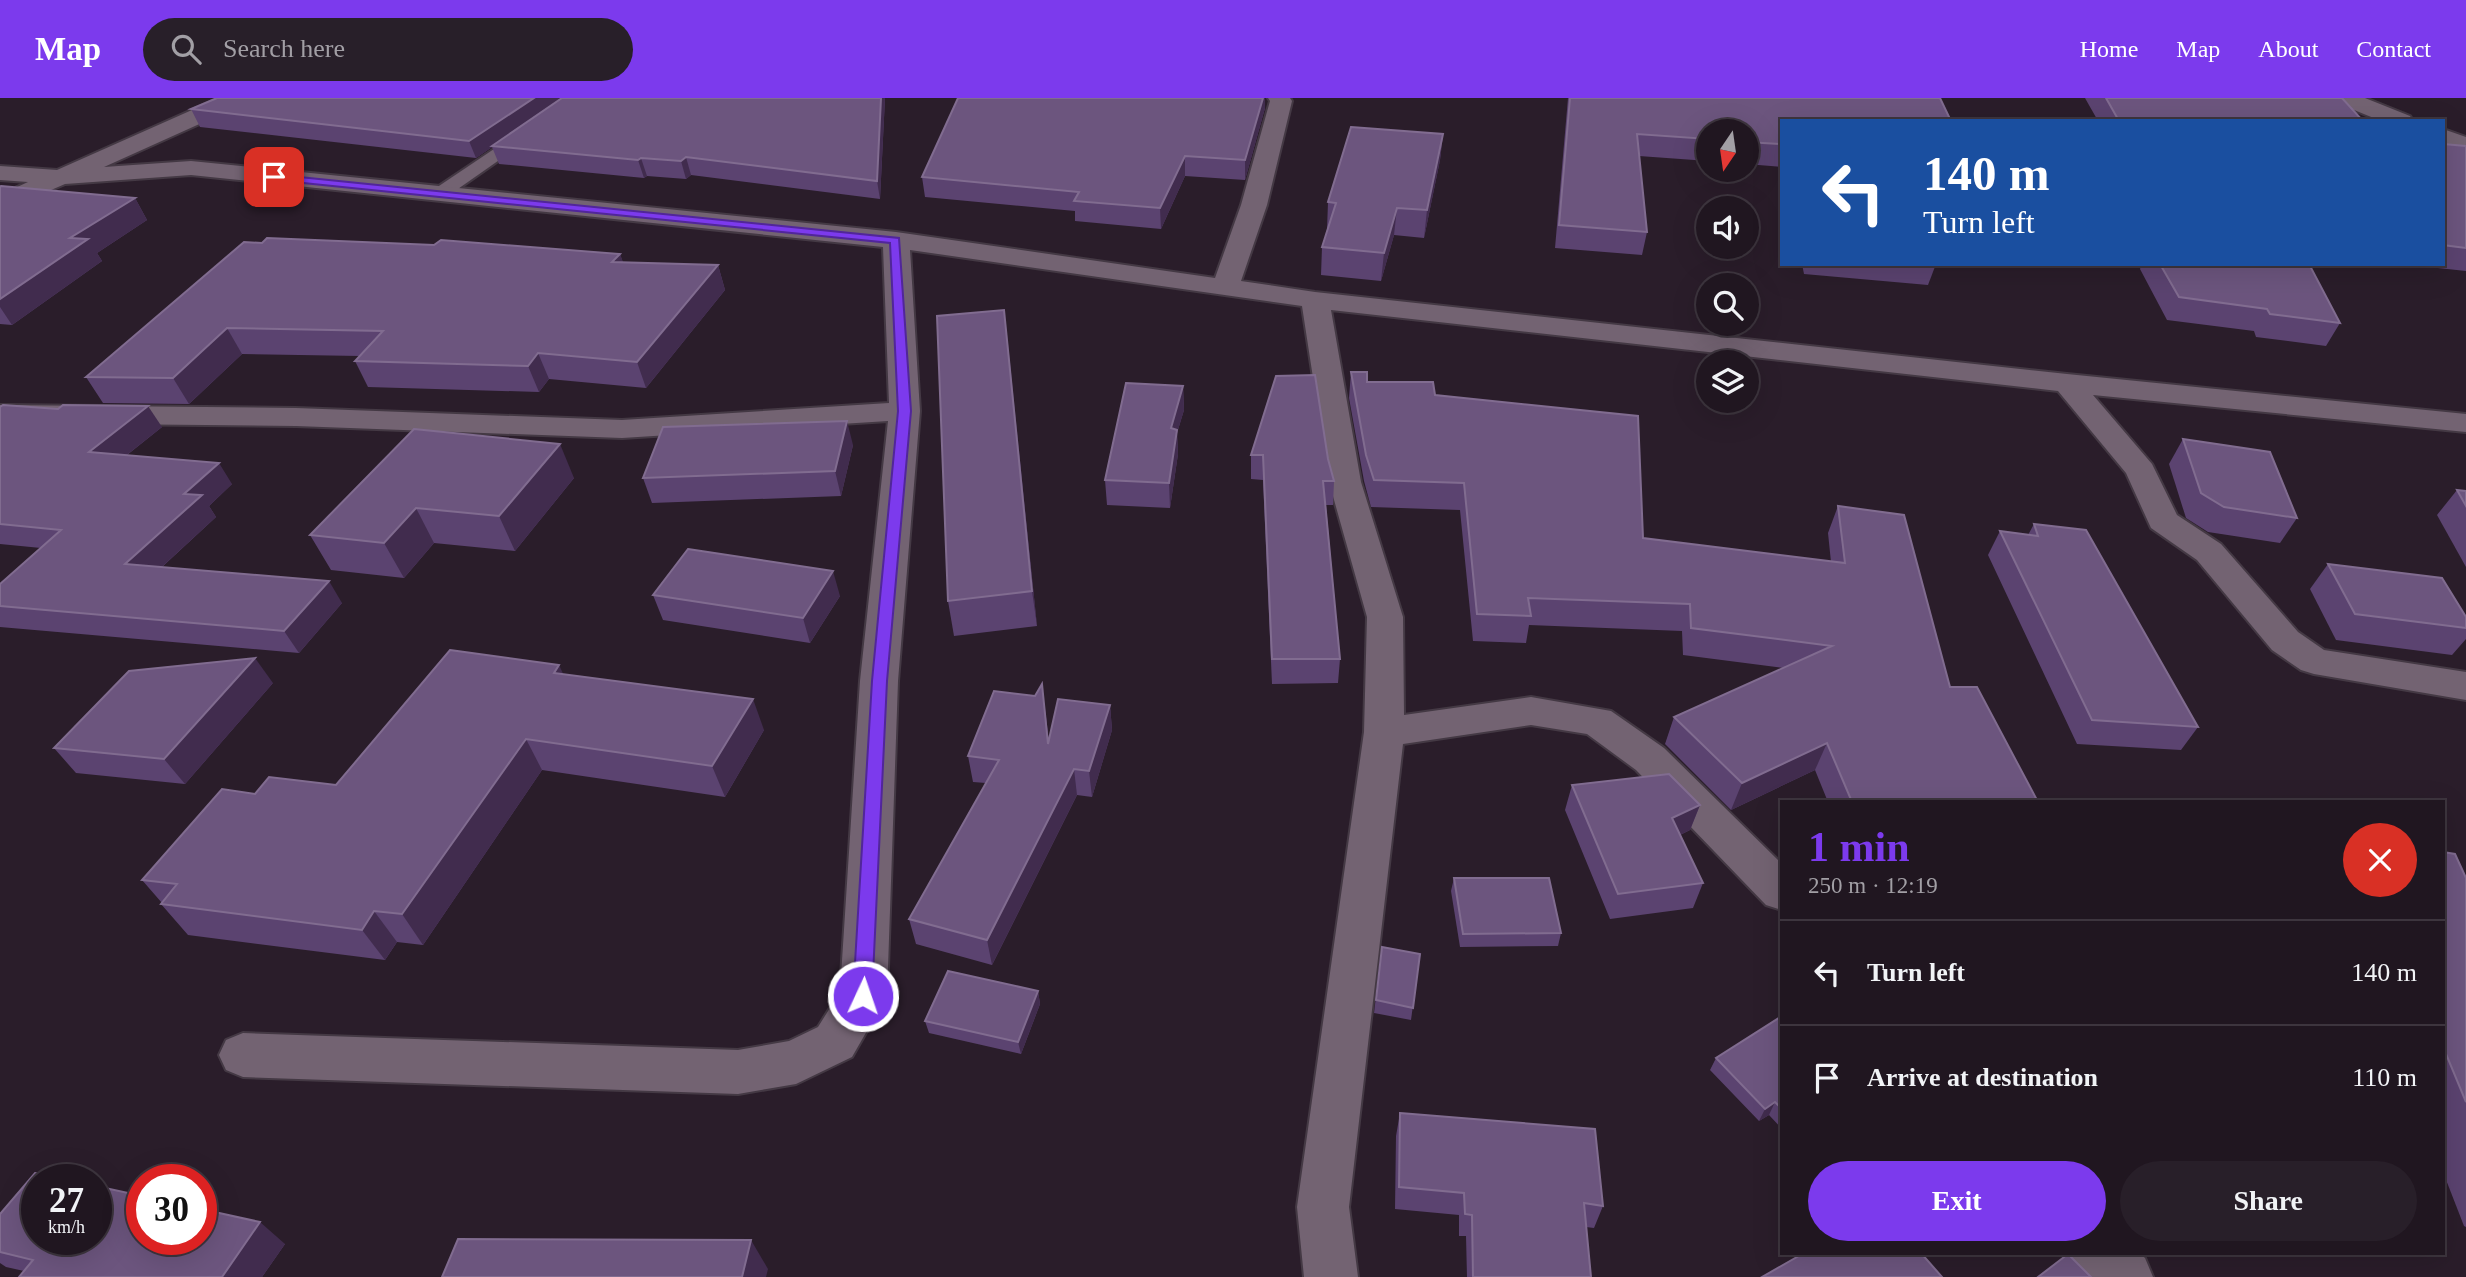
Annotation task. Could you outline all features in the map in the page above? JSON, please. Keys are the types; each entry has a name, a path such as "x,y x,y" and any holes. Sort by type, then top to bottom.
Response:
{"street":[{"path":"0,204 238,98"},
{"path":"1226,286 1254,205 1281,101 1279,98"},
{"path":"2345,98 2397,119"},
{"path":"2445,137 2466,145"},
{"path":"0,173 60,177 191,168 895,240 1315,300 2067,383 2466,423"},
{"path":"243,1055 738,1072 796,1062 835,1042 863,996 880,681 905,411 895,240"},
{"path":"1315,300 1345,482 1385,617 1384,732 1323,1207 1331,1277"},
{"path":"2067,383 2141,471 2163,521 2210,552 2285,641 2314,661 2466,686"},
{"path":"0,414 296,417 622,429 905,411"},
{"path":"1384,732 1531,711 1597,721 1650,759 1780,890"},
{"path":"2095,1255 2126,1277"}],"lane":[{"path":"439,194 580,98"}],"building":[{"path":"217,98 534,98 469,141 191,109"},
{"path":"562,98 881,98 877,181 686,157 681,161 638,160 492,146"},
{"path":"958,98 1263,98 1245,160 1185,156 1160,208 1074,201 1079,192 922,177"},
{"path":"1570,98 1940,98 1950,119 1780,119 1780,144 1759,143 1759,119 1696,119 1696,138 1637,134 1647,232 1559,225"},
{"path":"2106,98 2342,98 2361,119 2118,119"},
{"path":"1351,127 1443,134 1427,210 1397,208 1384,253 1322,247 1336,203 1328,202"},
{"path":"2445,144 2466,146 2466,248 2445,245"},
{"path":"1,186 135,198 70,238 88,239 0,299"},
{"path":"267,238 434,245 441,240 620,254 612,262 718,265 637,362 538,353 528,366 355,361 383,331 227,328 173,378 86,377 244,242 262,243"},
{"path":"2161,266 2310,266 2340,323 2270,314 2267,309 2179,297"},
{"path":"1004,310 1032,591 948,601 937,316"},
{"path":"1351,372 1367,372 1367,382 1433,382 1435,395 1638,416 1643,538 1845,563 1838,506 1904,515 1950,687 1977,687 2037,800 1851,800 1827,743 1742,783 1674,717 1832,646 1691,628 1690,604 1528,598 1531,616 1477,614 1464,483 1374,480 1366,455"},
{"path":"1315,375 1334,481 1323,481 1340,659 1272,659 1263,455 1251,455 1276,376"},
{"path":"1126,383 1183,386 1171,428 1177,430 1169,483 1105,480"},
{"path":"3,405 58,409 63,405 148,406 89,452 219,463 184,494 202,495 125,564 329,581 284,631 0,606 0,584 61,530 0,524 0,407"},
{"path":"847,421 835,471 643,478 663,427"},
{"path":"414,429 560,444 499,516 416,508 384,543 310,535"},
{"path":"2183,439 2270,452 2297,518 2224,507 2201,493"},
{"path":"2457,490 2466,491 2466,506"},
{"path":"2034,524 2086,530 2198,727 2092,720 2000,531 2038,536"},
{"path":"688,549 833,571 803,618 653,595"},
{"path":"2328,564 2442,578 2466,617 2466,628 2355,614"},
{"path":"450,650 559,665 554,673 753,699 712,766 526,739 402,914 374,911 362,930 161,904 177,884 142,880 222,789 255,794 269,777 336,785"},
{"path":"255,658 164,759 54,748 129,671"},
{"path":"1042,684 1048,744 1058,699 1110,705 1089,771 1074,769 987,940 909,919 999,760 968,756 994,691 1035,696"},
{"path":"1669,774 1700,805 1672,818 1703,883 1618,894 1572,785"},
{"path":"2445,852 2455,854 2466,878 2466,1102 2445,1051"},
{"path":"1454,878 1549,878 1561,933 1463,934"},
{"path":"1382,947 1420,954 1413,1008 1376,1000"},
{"path":"948,971 1038,991 1018,1042 925,1021"},
{"path":"1780,1017 1780,1107 1775,1102 1765,1109 1716,1058"},
{"path":"1400,1113 1595,1129 1603,1206 1584,1203 1591,1277 1473,1277 1472,1215 1465,1214 1464,1193 1399,1187"},
{"path":"21,1189 21,1255 112,1255 112,1189 126,1193 126,1255 217,1255 217,1213 260,1222 222,1277 19,1277 33,1260 0,1252 0,1214"},
{"path":"458,1239 751,1240 742,1277 442,1277"},
{"path":"1800,1255 1923,1255 1942,1277 1762,1277"},
{"path":"2069,1255 2091,1277 2038,1277"}],"route":[{"path":"274,177 895,240 905,411 880,681 863,996"}]}
